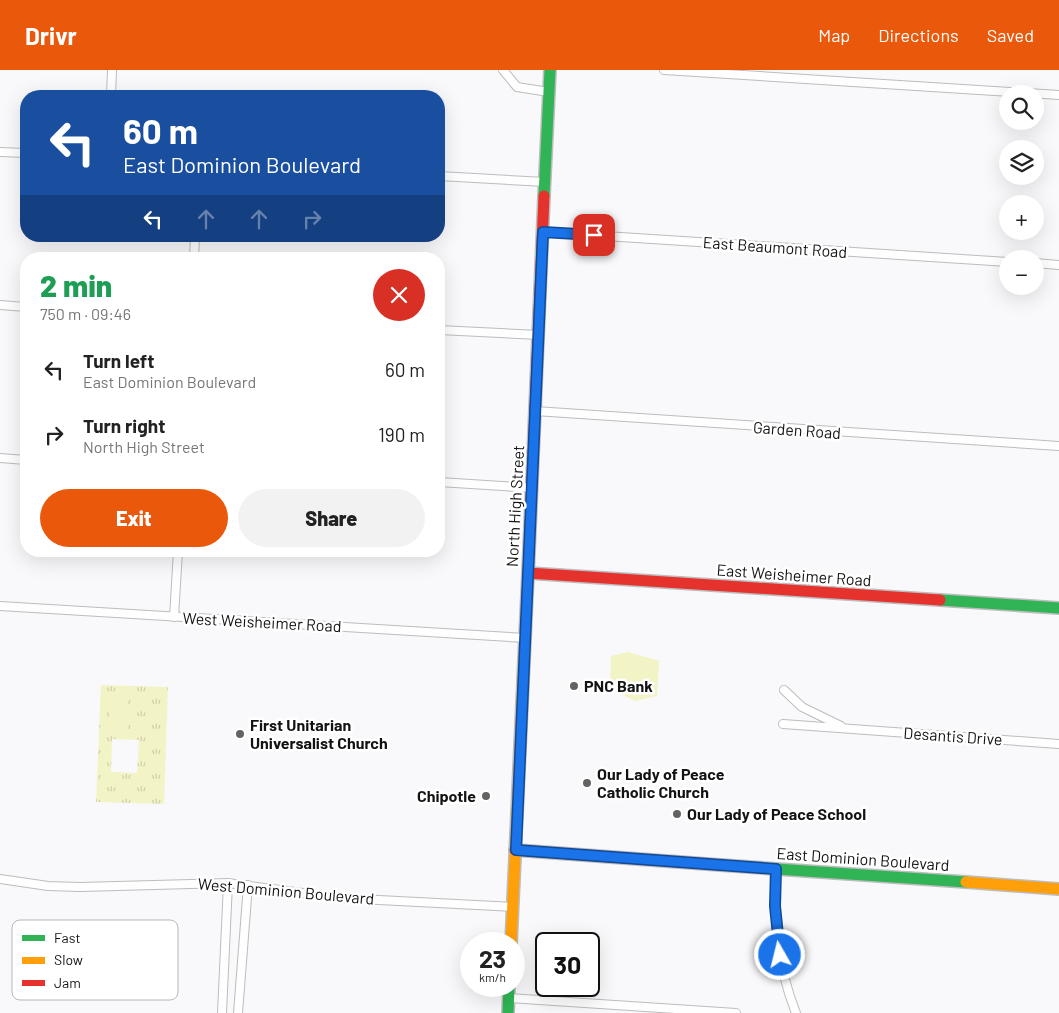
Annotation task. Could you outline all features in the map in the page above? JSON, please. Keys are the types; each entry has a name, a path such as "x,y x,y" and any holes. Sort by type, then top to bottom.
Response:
{"street":[{"path":"112,70 112,90"},
{"path":"503,70 517,87 549,92"},
{"name":"North High Street","path":"512,932 550,70"},
{"path":"664,70 1059,95"},
{"path":"0,152 20,153"},
{"path":"445,176 545,182"},
{"name":"East Beaumont Road","path":"543,232 999,261"},
{"path":"1044,264 1059,265"},
{"path":"0,305 20,307"},
{"path":"445,330 539,335"},
{"name":"Garden Road","path":"535,411 1059,446"},
{"path":"0,458 20,460"},
{"path":"445,482 532,488"},
{"path":"174,617 178,557"},
{"name":"East Weisheimer Road","path":"528,573 1059,608"},
{"name":"West Weisheimer Road","path":"0,606 525,638"},
{"name":"Desantis Drive","path":"784,690 802,707 848,728"},
{"name":"Desantis Drive","path":"784,724 1059,744"},
{"name":"East Dominion Boulevard","path":"516,850 1059,889"},
{"path":"776,869 775,906 780,955 788,994 796,1013"},
{"name":"West Dominion Boulevard","path":"0,879 48,886 72,887 248,884 340,898 513,907"},
{"path":"222,1013 228,883"},
{"path":"238,1013 248,884"},
{"path":"525,993 736,1013"},
{"path":"508,1013 509,997"}],"green space":[{"path":"628,652 659,661 657,696 635,701 610,689 611,656"},
{"path":"101,685 168,687 164,804 96,802","holes":["112,739 139,740 137,773 111,772"]},
{"path":"110,698 128,699 127,734 109,734"}],"traffic: fast":[{"path":"544,196 550,70"},
{"path":"940,600 1059,608"},
{"path":"720,865 966,882"},
{"path":"508,1013 509,997"}],"traffic: slow":[{"path":"512,932 529,551"},
{"path":"966,882 1059,889"}],"traffic: jam":[{"path":"529,551 544,196"},
{"path":"528,573 940,600"},
{"path":"515,850 720,865"}],"place":[{"name":"PNC Bank","path":"574,686"},
{"name":"First Unitarian Universalist Church","path":"240,734"},
{"name":"Our Lady of Peace Catholic Church","path":"587,783"},
{"name":"Chipotle","path":"486,796"},
{"name":"Our Lady of Peace School","path":"677,814"}],"route":[{"path":"594,235 543,232 516,850 776,869 776,928 780,955"}]}
